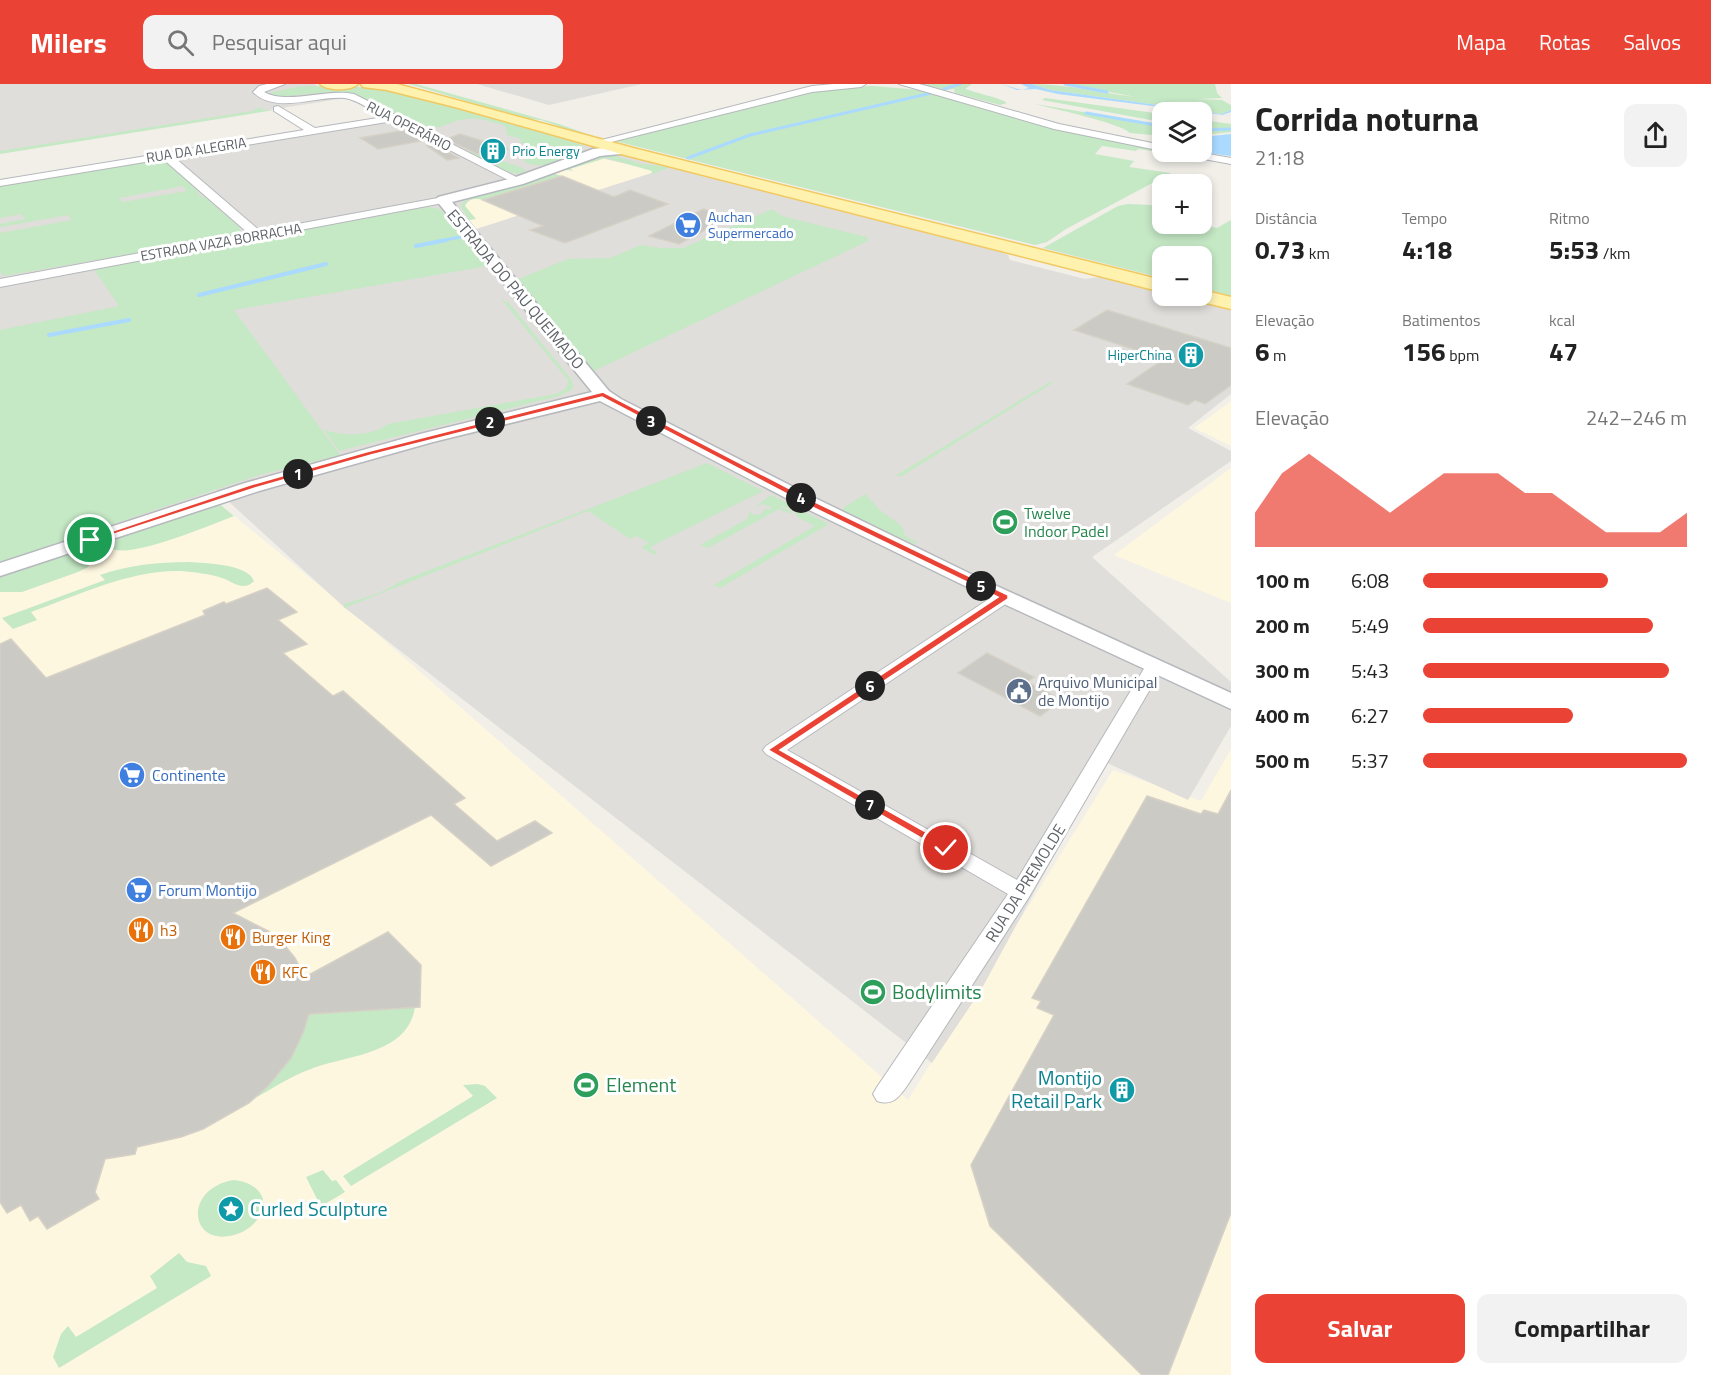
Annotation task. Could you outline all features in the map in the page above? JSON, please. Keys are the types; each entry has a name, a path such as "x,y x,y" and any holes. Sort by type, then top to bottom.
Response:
{"main road":[{"path":"327,84 351,84"},
{"path":"368,84 387,86 459,104 590,141 1152,283"},
{"path":"400,84 459,104"},
{"path":"1212,299 1231,303"}],"street":[{"path":"280,84 260,89 258,92 261,94 295,85"},
{"path":"574,160 591,150 590,141 812,89 861,84"},
{"path":"904,84 935,89 1024,117 1152,146"},
{"name":"RUA OPERÁRIO","path":"261,94 274,99 348,95 518,181"},
{"path":"278,109 313,131"},
{"name":"RUA DA ALEGRIA","path":"0,183 393,118"},
{"path":"442,200 518,181 600,152 625,150"},
{"path":"165,155 259,236"},
{"path":"1212,158 1231,161"},
{"name":"ESTRADA VAZA BORRACHA","path":"0,283 442,200"},
{"name":"ESTRADA DO PAU QUEIMADO","path":"442,200 603,395 810,503 1231,702"},
{"path":"0,570 252,487 417,441 603,395"},
{"path":"1005,597 773,750 1021,892"},
{"name":"RUA DA PREMOLDE","path":"886,1094 1021,892 1154,667"}],"shaded area":[{"path":"0,84 314,84 345,98 0,153"},
{"path":"477,84 642,84 549,105"},
{"path":"439,104 633,158 990,247 1008,255 1010,260 1085,279 1099,277 1152,288 1152,306 1212,306 1212,304 1231,309 1231,394 1188,428 1231,451 1231,461 1092,557 1231,682 1231,726 1188,800 1105,762 981,990 932,1063 345,608 216,490 0,567 0,182 380,117 407,115","holes":["596,157 658,171 476,229 461,209 461,206 473,197 527,182"]},
{"path":"593,157 603,157 659,171 476,229 461,208 462,203 473,197 506,189"},
{"path":"1231,401 1231,446 1194,428 1226,405"},
{"path":"1231,468 1231,603 1114,555"},
{"path":"217,502 352,612 908,1100 1113,770 1201,801 1231,749 1231,1375 0,1375 0,575"}],"green space":[{"path":"409,84 416,84 559,124 601,139 596,140 541,120 526,119"},
{"path":"920,84 972,84 965,89 1007,103 1000,105 955,93 954,89 946,90"},
{"path":"1032,84 1071,87 1136,97 1067,84 1215,84 1217,93 1222,98 1197,99 1222,100 1231,105 1231,110 1222,114 1212,113 1212,102 1152,102 1152,104 1050,90"},
{"path":"302,86 375,87 568,139 583,146 583,150 554,163 531,164 525,162 524,155 529,153 528,146 521,144 521,139 507,135 505,126 491,122 466,119 437,127 426,127 431,130 426,130 379,109 354,93 330,92 280,97 269,96 268,93"},
{"path":"873,86 932,91 1073,132 1152,148 1152,151 1138,149 1136,151 1102,146 1095,154 1134,161 1129,167 1171,173 1152,174 1152,183 1066,229 1047,242 1035,245 615,141 836,87"},
{"path":"1045,98 1152,113 1152,120 1042,100"},
{"path":"1035,104 1152,123 1152,135 1130,133 1101,121"},
{"path":"261,107 264,110 274,110 0,154 0,151 252,111"},
{"path":"1212,121 1231,124 1231,132 1212,134"},
{"path":"469,152 523,168 526,172 506,171"},
{"path":"608,154 643,164 672,167 651,174 652,171 606,158 570,169 574,171 562,169"},
{"path":"162,159 199,192 198,195 205,197 240,228 240,232 229,237 4,276 0,272 0,233 72,220 68,215 0,227 0,224 25,219 21,214 0,218 0,183","holes":["183,186 187,191 123,202 119,198"]},
{"path":"552,173 562,176 483,200 470,200 465,206 476,219 469,220 461,208 462,203 473,197"},
{"path":"1128,204 1152,205 1152,234 1212,234 1212,227 1217,228 1231,220 1231,296 1212,291 1212,246 1152,246 1152,275 1043,248 1118,206"},
{"path":"427,207 440,209 488,266 234,310 340,455 259,475 0,562 0,330 119,306 93,268"},
{"path":"772,209 782,216 867,237 868,241 594,371 516,280 568,259 610,258 641,245 683,248"},
{"path":"501,299 509,303 571,379 572,390 559,396 339,451 324,430 348,434 365,433 388,424 555,394 564,389 568,380"},
{"path":"1050,382 1054,382 902,476 895,476"},
{"path":"707,463 763,491 652,546 650,549 658,552 654,555 641,547 649,543 637,536 630,539 588,511 344,608 344,604 379,593 404,580"},
{"path":"865,494 881,511 902,526 905,536 917,542 915,544 843,513 843,508"},
{"path":"771,495 829,524 720,588 714,585 815,526 797,517 795,511 782,506 791,511 791,514 779,509 708,548 700,545 747,519 750,511 752,514 760,515 765,509 770,510 771,507 762,504 755,507"},
{"path":"217,502 234,516 150,546 133,550 118,550 109,547 113,536"},
{"path":"74,551 90,553 93,559 88,567 22,592 0,592 0,574"},
{"path":"189,562 235,568 250,575 254,581 240,586 202,573 162,572 123,579 31,612 37,620 13,629 2,618 105,580 100,575 144,565"},
{"path":"415,1007 410,1023 401,1035 388,1044 374,1051 304,1072 253,1099 273,1080 288,1059 300,1037 308,1011"},
{"path":"463,1085 485,1086 497,1098 351,1186 343,1176 473,1096"},
{"path":"323,1170 332,1181 336,1180 345,1192 315,1210 318,1201 306,1177"},
{"path":"234,1180 248,1184 259,1191 263,1203 259,1217 255,1223 237,1234 221,1237 209,1233 201,1226 198,1216 199,1205 206,1194 217,1185"},
{"path":"179,1253 187,1262 206,1266 211,1276 59,1368 53,1357 61,1334 68,1326 76,1337 157,1288 150,1276"}],"water":[{"path":"1021,84 1032,84 1050,90 1152,106 1058,94 1036,89 1022,90 1029,88"},
{"path":"1231,110 1231,112 1222,115 1212,113 1222,114"},
{"path":"1231,134 1231,156 1212,154 1212,136"}],"building":[{"path":"406,130 426,140 378,149 360,138"},
{"path":"460,134 508,149 477,154 446,139"},
{"path":"433,144 459,158 447,160 427,146"},
{"path":"562,176 614,197 630,190 668,204 565,243 530,230 543,226 483,200"},
{"name":"Auchan Supermercado","path":"703,209 732,216 679,244 649,236"},
{"name":"HiperChina","path":"1107,310 1231,348 1231,385 1205,404 1195,400 1188,405 1127,384 1164,359 1074,330"},
{"name":"Forum Montijo","path":"267,588 297,612 278,620 307,644 283,653 333,696 343,691 465,798 454,804 497,841 535,821 552,833 491,866 431,815 233,913 268,931 282,942 295,958 305,977 388,932 421,965 420,1007 309,1014 291,1058 268,1086 249,1103 203,1129 181,1137 137,1147 135,1154 105,1159 95,1192 99,1199 47,1229 38,1216 30,1221 21,1205 7,1213 0,1202 0,644 11,639 46,678 205,615 203,611 224,602 226,604"},
{"name":"Arquivo Municipal de Montijo","path":"987,653 1034,677 1027,682 1062,700 1040,716 958,673"},
{"name":"Montijo Retail Park","path":"1231,790 1231,1213 1168,1375 1142,1375 990,1226 971,1165 1054,1015 1037,1008 1041,1001 1032,998 1147,796 1201,814 1204,810 1218,814"}],"waterway":[{"path":"944,89 960,84"},
{"path":"1065,84 1107,92"},
{"path":"688,158 750,135 936,92"},
{"path":"1086,113 1152,124"},
{"path":"1212,130 1231,129"},
{"path":"439,241 461,237"},
{"path":"416,246 446,240"},
{"path":"199,295 326,264"},
{"path":"49,335 129,320"}],"place":[{"name":"Prio Energy","path":"493,151"},
{"name":"Auchan Supermercado","path":"688,225"},
{"name":"HiperChina","path":"1191,355"},
{"name":"Twelve Indoor Padel","path":"1005,522"},
{"name":"Arquivo Municipal de Montijo","path":"1019,691"},
{"name":"Continente","path":"132,775"},
{"name":"Forum Montijo","path":"139,890"},
{"name":"h3","path":"141,930"},
{"name":"Burger King","path":"233,937"},
{"name":"KFC","path":"263,972"},
{"name":"Bodylimits","path":"873,992"},
{"name":"Element","path":"586,1085"},
{"name":"Montijo Retail Park","path":"1122,1090"},
{"name":"Curled Sculpture","path":"231,1209"}],"route":[{"path":"90,540 252,487 427,438 603,395 810,503 1005,597 773,750 946,848"}]}
